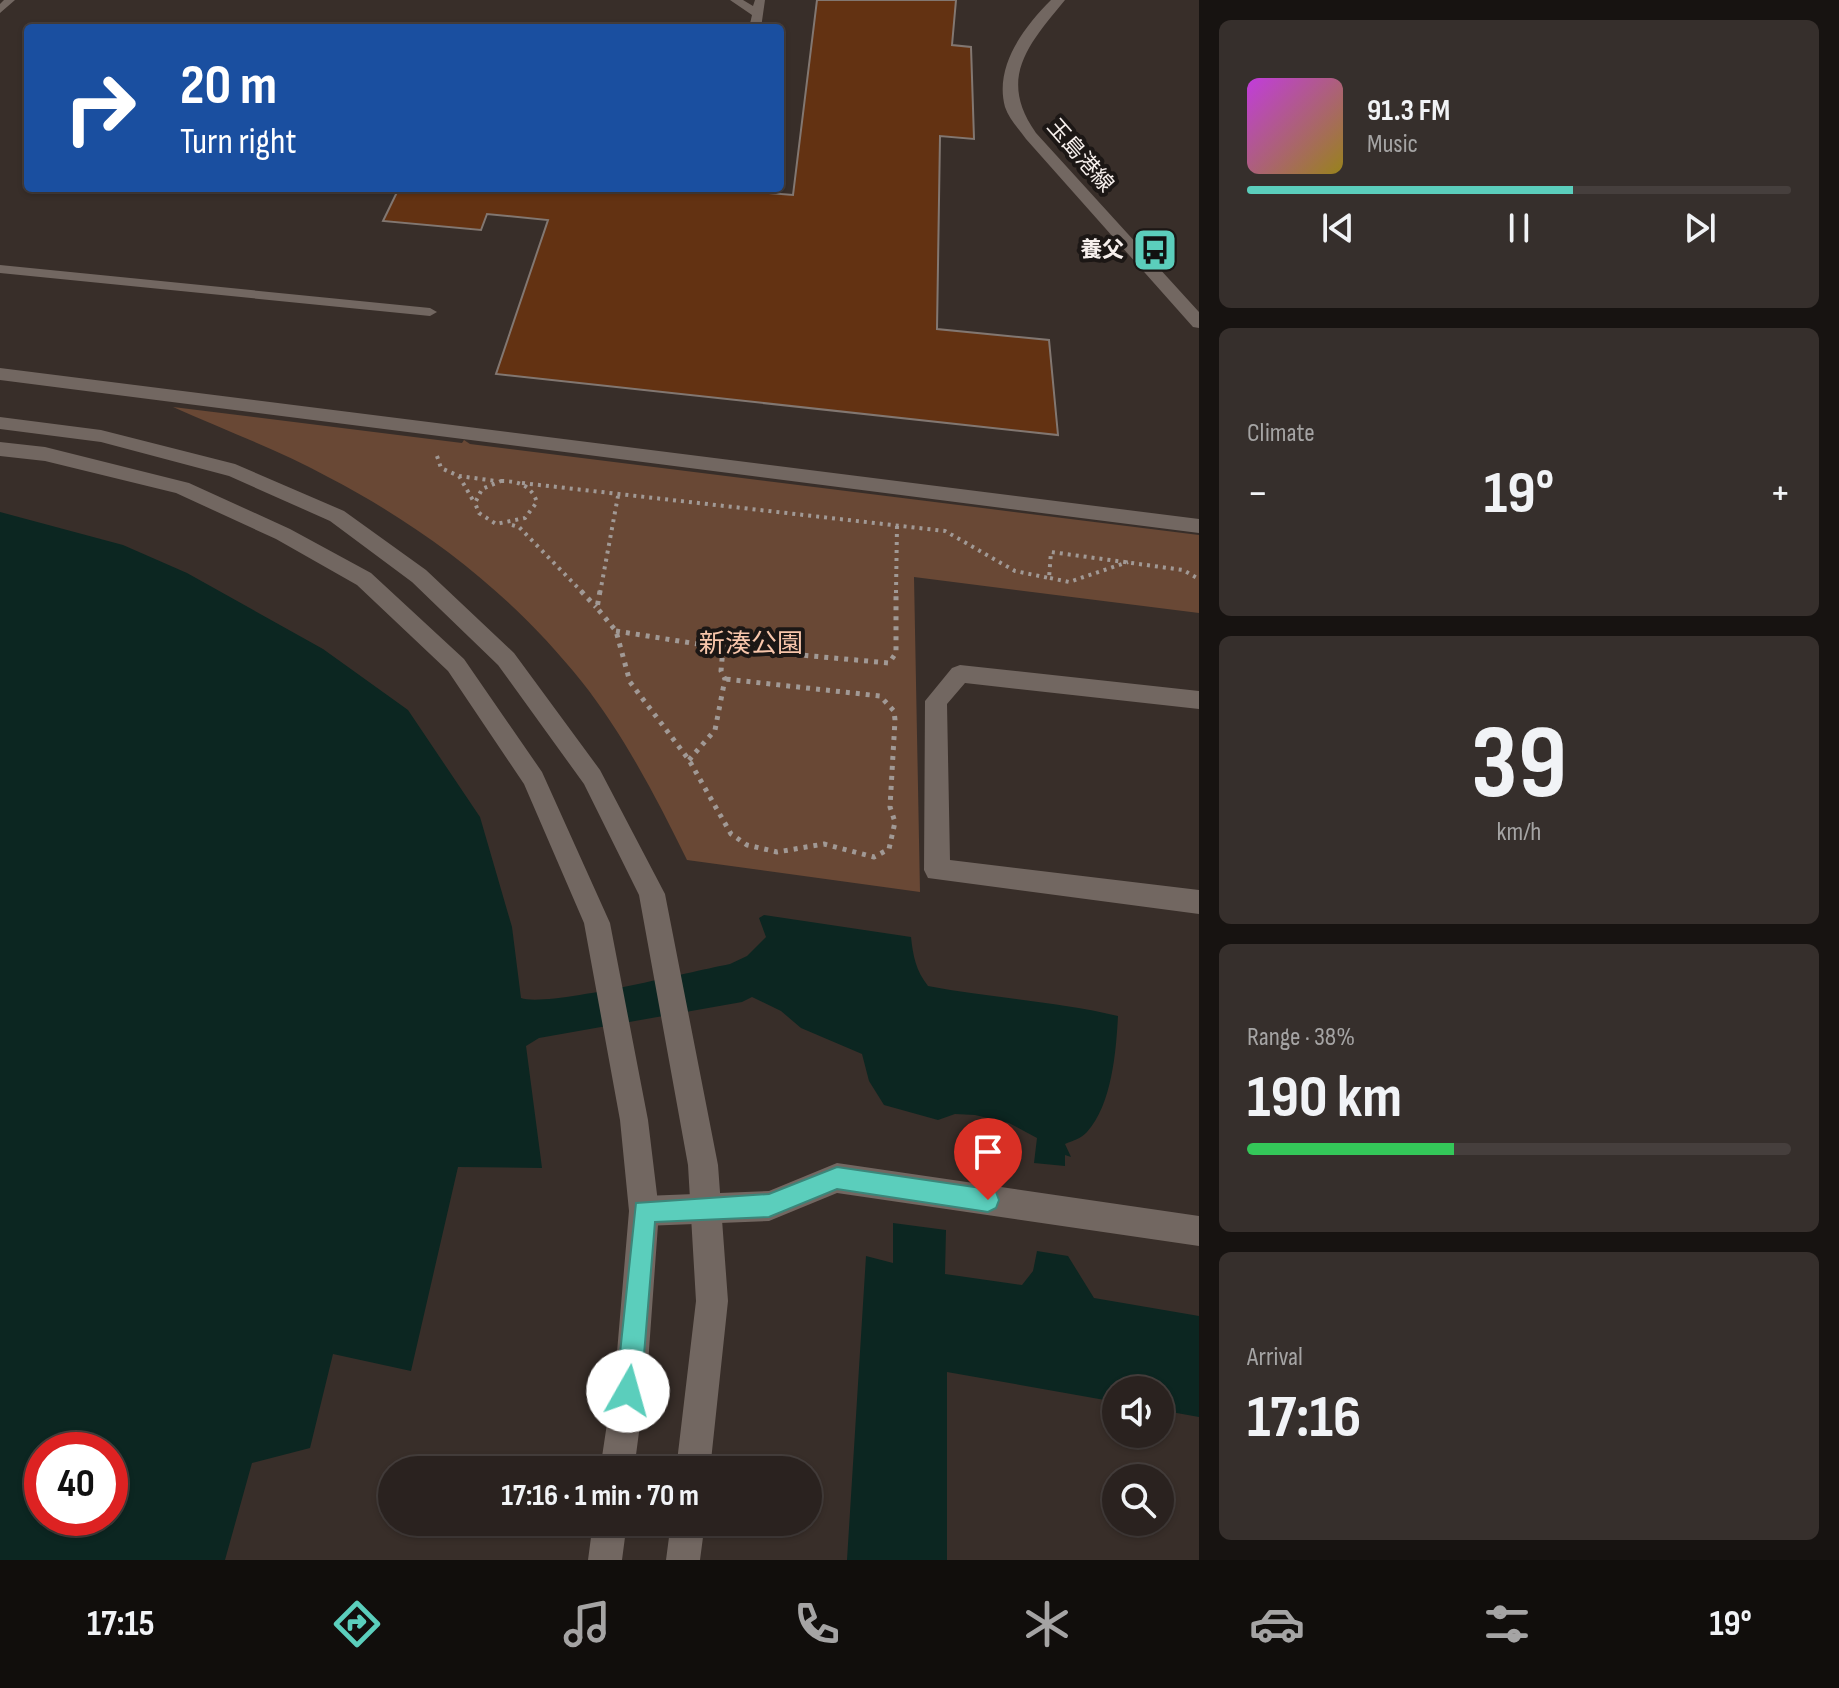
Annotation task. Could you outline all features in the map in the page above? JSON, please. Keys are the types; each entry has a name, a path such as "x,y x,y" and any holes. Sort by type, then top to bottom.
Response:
{"street":[{"name":"玉島港線","path":"1058,0 1023,40 1012,76 1012,107 1031,136 1199,323"},
{"path":"0,374 1199,526"},
{"path":"0,423 101,436 235,471 337,516 419,576 506,659 592,777 652,894 703,1165 712,1301 695,1456"},
{"path":"0,449 45,454 182,488 283,534 364,579 456,665 534,779 597,923 634,1120 644,1211 632,1364 619,1456"},
{"path":"1199,700 960,674 936,701 936,715 937,870 1199,902"},
{"path":"644,1211 769,1206 837,1178 1199,1231"},
{"path":"605,1560 608,1536"},
{"path":"683,1560 686,1536"}],"lane":[{"path":"0,10 10,0"},
{"path":"735,0 757,13"},
{"path":"756,24 760,0"},
{"path":"0,269 430,312"}],"path":[{"path":"437,449 441,468 459,476 945,531 1015,571 1069,582 1128,562"},
{"path":"459,476 475,503 476,511 490,522 519,527 616,631 630,682 689,760 731,834 747,845 777,852 824,844 874,857 889,849 895,822 890,807 895,720 894,711 880,696 725,679"},
{"path":"475,503 482,489 501,481"},
{"path":"511,524 530,516 537,502 535,494 522,483"},
{"path":"597,608 618,496"},
{"path":"616,631 723,648 889,663 896,653 897,525"},
{"path":"1049,578 1051,552 1183,570 1199,579"},
{"path":"689,760 715,730 725,679 721,671 723,648"}],"green space":[{"name":"新湊公園","path":"173,407 462,443 464,440 470,444 1199,535 1199,613 914,577 920,892 687,860 639,768 597,702 555,650 497,592 433,541 364,497 290,458"}],"water":[{"path":"0,512 123,545 187,573 323,649 408,710 480,817 512,927 521,998 559,998 730,964 747,956 766,937 759,918 764,915 911,937 916,963 928,986 1118,1016 1114,1061 1102,1107 1085,1134 1065,1144 1071,1157 1065,1155 1065,1166 1034,1163 1037,1138 1009,1123 955,1114 938,1120 884,1105 869,1081 862,1054 801,1028 781,1011 752,997 742,1002 539,1038 526,1046 542,1168 458,1167 411,1371 333,1354 310,1448 252,1463 225,1560 0,1560"},
{"path":"893,1223 946,1230 945,1274 1022,1285 1033,1271 1037,1251 1068,1256 1094,1298 1199,1316 1199,1417 1174,1413 1174,1376 1102,1376 1102,1400 947,1372 947,1560 847,1560 866,1256 893,1263"}],"building":[{"path":"817,0 956,0 952,45 971,47 974,139 940,136 937,329 1049,340 1058,435 496,374 548,220 487,214 481,230 383,221 397,192 757,192 793,195"}],"place":[{"name":"養父","path":"1155,250"}],"route":[{"path":"628,1391 644,1211 769,1206 837,1178 988,1200"}]}
